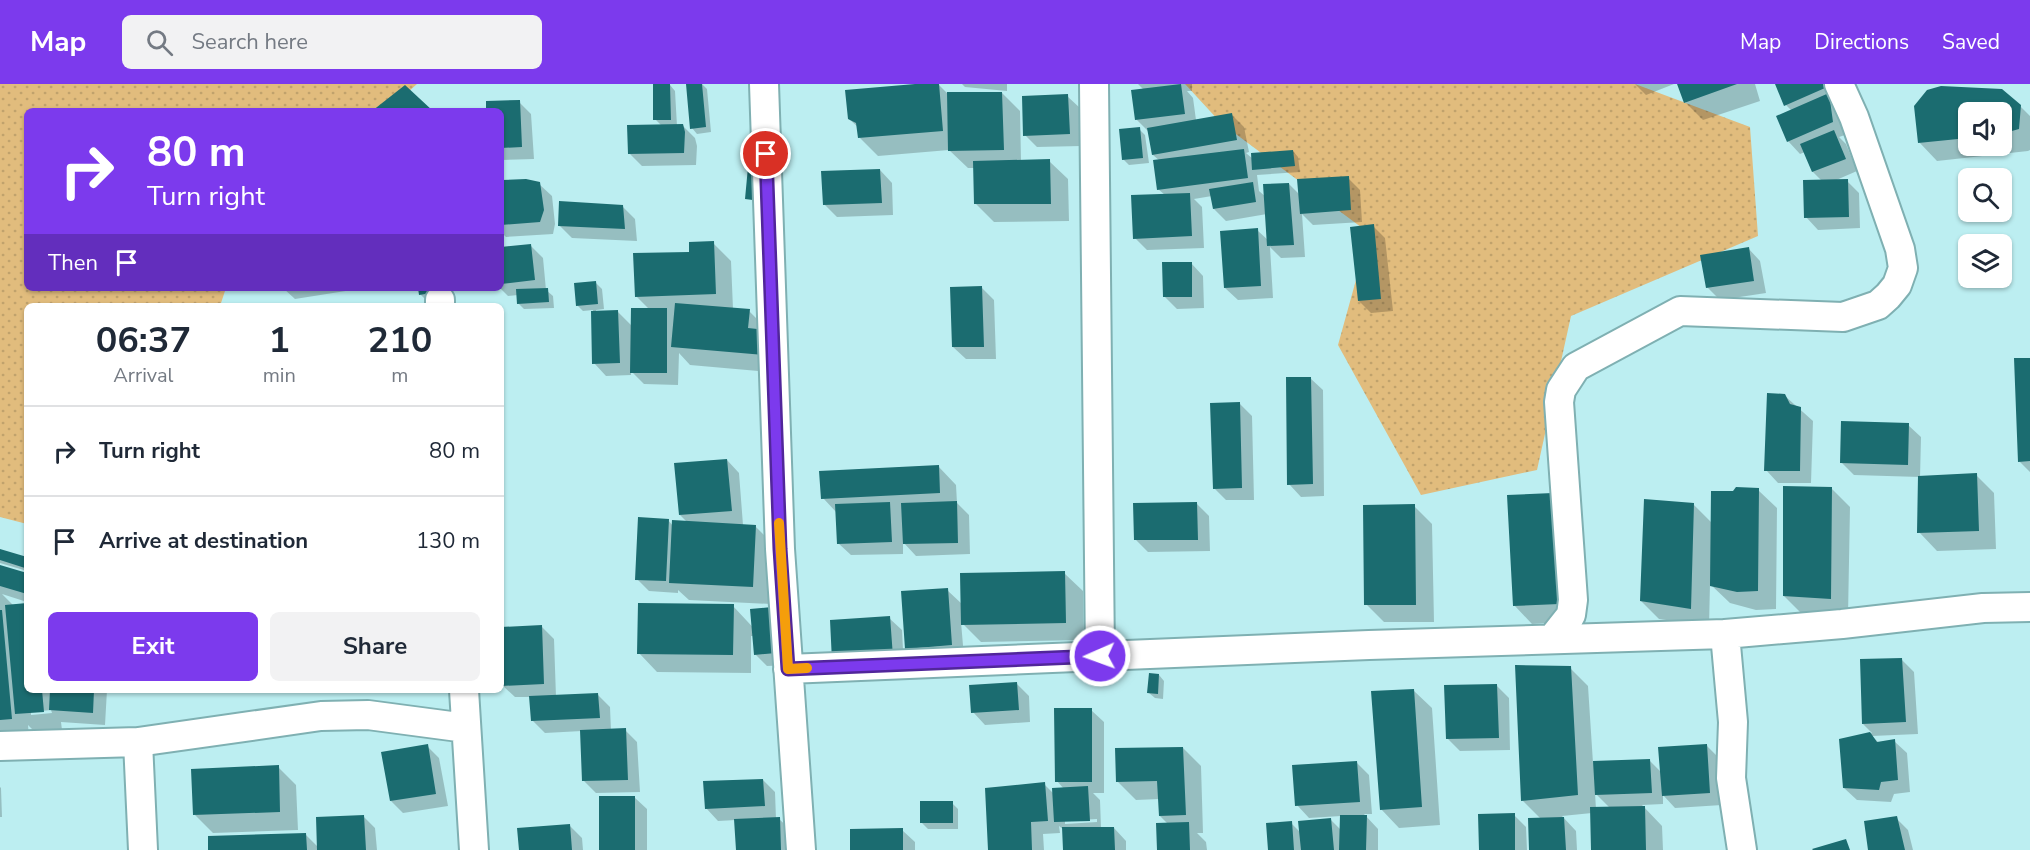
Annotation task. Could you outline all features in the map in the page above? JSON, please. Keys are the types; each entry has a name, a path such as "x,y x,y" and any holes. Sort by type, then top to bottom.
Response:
{"street":[{"path":"764,84 780,549 801,850"},
{"path":"1094,84 1100,656"},
{"path":"1552,639 1571,615 1573,600 1559,402 1561,390 1576,367 1680,311 1843,317 1878,305 1897,285 1903,268 1900,249 1854,117 1839,84"},
{"path":"788,669 1725,634 1983,608 2030,607"},
{"path":"1725,634 1733,722 1731,778 1742,850"},
{"path":"464,693 474,850"},
{"path":"0,746 138,742 321,716 368,715 466,728"},
{"path":"138,742 143,850"}],"shaded area":[{"path":"0,84 417,84 390,108 24,108 24,291 225,291 221,303 24,303 24,523 0,517"},
{"path":"1185,84 1635,84 1750,127 1758,236 1571,316 1537,470 1421,495 1338,345 1369,233 1221,123"}],"building":[{"path":"653,84 670,84 671,120 653,120"},
{"path":"686,84 702,84 706,127 690,129"},
{"path":"939,84 943,131 858,138 856,123 848,119 845,90"},
{"path":"1181,84 1185,114 1135,120 1131,90"},
{"path":"1677,84 1737,84 1684,103"},
{"path":"1775,84 1823,84 1825,88 1784,106"},
{"path":"405,85 430,108 376,108"},
{"path":"1941,86 2002,89 2021,105 2019,129 2012,131 2012,102 1958,102 1958,139 1918,143 1914,106 1927,90"},
{"path":"947,92 1002,92 1004,150 948,151"},
{"path":"1829,93 1833,122 1787,142 1776,116"},
{"path":"1068,94 1070,134 1023,136 1022,96"},
{"path":"520,100 522,147 504,148 504,108 486,108 486,101"},
{"path":"1232,113 1237,140 1152,155 1147,128"},
{"path":"683,124 684,153 628,154 627,125"},
{"path":"1140,127 1143,158 1122,160 1119,129"},
{"path":"1834,130 1846,159 1812,172 1800,144"},
{"path":"1244,149 1248,178 1157,190 1153,160"},
{"path":"1293,150 1295,166 1252,170 1251,153"},
{"path":"1050,159 1051,204 974,204 973,161"},
{"path":"748,167 763,169 768,202 745,199"},
{"path":"880,169 882,203 823,205 821,171"},
{"path":"1349,176 1351,210 1300,214 1297,179"},
{"path":"526,179 540,182 544,210 540,222 504,225 504,180"},
{"path":"1848,179 1849,217 1804,218 1803,180"},
{"path":"1253,182 1256,202 1213,209 1209,189"},
{"path":"1289,183 1294,245 1267,246 1263,184"},
{"path":"1190,193 1192,236 1133,239 1131,195"},
{"path":"559,201 623,205 625,229 558,226"},
{"path":"1374,224 1381,299 1358,301 1350,227"},
{"path":"1258,228 1261,286 1224,288 1220,231"},
{"path":"714,241 716,294 635,297 633,253 689,252 689,242"},
{"path":"531,244 535,280 504,284 504,247"},
{"path":"1749,247 1754,281 1706,288 1700,255"},
{"path":"1162,262 1192,262 1192,297 1163,297"},
{"path":"596,281 598,304 576,306 574,283"},
{"path":"982,286 984,347 952,347 950,287"},
{"path":"548,288 549,302 517,304 516,289"},
{"path":"418,291 431,291 431,293 419,295"},
{"path":"675,303 750,309 748,328 766,330 764,355 671,347"},
{"path":"631,308 667,308 667,373 630,373"},
{"path":"618,310 620,363 592,364 591,311"},
{"path":"2014,358 2030,358 2030,461 2018,462"},
{"path":"1286,377 1311,377 1313,484 1287,485"},
{"path":"1767,393 1785,394 1790,404 1801,407 1800,471 1764,471"},
{"path":"1240,402 1242,488 1213,489 1210,403"},
{"path":"1841,421 1909,423 1908,465 1840,463"},
{"path":"727,459 732,511 679,515 674,463"},
{"path":"939,465 940,493 821,499 819,471"},
{"path":"1977,473 1979,531 1917,533 1918,476"},
{"path":"1783,486 1832,487 1831,599 1783,596"},
{"path":"1736,487 1759,488 1758,591 1737,592 1710,586 1711,491 1733,491"},
{"path":"1553,493 1559,604 1513,606 1507,495"},
{"path":"1644,499 1694,503 1691,609 1640,601"},
{"path":"957,501 958,543 903,544 901,503"},
{"path":"890,502 892,542 837,544 835,504"},
{"path":"1197,502 1198,540 1134,540 1133,503"},
{"path":"1415,504 1416,605 1364,605 1363,505"},
{"path":"638,517 669,519 666,581 635,580"},
{"path":"672,520 756,525 753,587 669,583"},
{"path":"0,549 24,556 24,568 0,560"},
{"path":"0,565 24,572 24,593 0,586"},
{"path":"1065,571 1066,623 961,625 960,573"},
{"path":"948,588 952,645 905,649 901,591"},
{"path":"24,603 24,693 42,693 44,712 15,714 5,605"},
{"path":"638,603 734,604 733,655 637,654"},
{"path":"772,607 776,653 754,655 750,609"},
{"path":"0,610 2,610 12,719 0,720"},
{"path":"890,616 893,657 832,661 830,620"},
{"path":"542,625 544,684 504,686 504,627"},
{"path":"1902,658 1906,722 1862,724 1860,659"},
{"path":"1515,665 1571,666 1578,795 1521,801"},
{"path":"1149,673 1159,674 1158,694 1147,693"},
{"path":"1017,682 1019,710 971,713 969,685"},
{"path":"1497,684 1499,738 1446,739 1444,685"},
{"path":"1414,689 1422,807 1380,810 1371,691"},
{"path":"50,693 94,693 93,713 49,710"},
{"path":"598,693 600,718 531,721 529,696"},
{"path":"1054,708 1092,708 1092,782 1055,782"},
{"path":"626,728 628,780 582,781 580,730"},
{"path":"1870,732 1877,742 1895,739 1898,780 1881,782 1879,790 1843,788 1839,739"},
{"path":"428,744 436,794 390,801 381,752"},
{"path":"1707,744 1710,793 1662,796 1658,747"},
{"path":"1183,747 1186,815 1159,816 1157,781 1116,782 1115,748"},
{"path":"1650,759 1652,793 1595,795 1593,761"},
{"path":"1357,761 1360,802 1295,806 1292,765"},
{"path":"279,765 280,812 193,815 191,769"},
{"path":"763,779 765,806 705,809 703,781"},
{"path":"1045,782 1048,821 1031,822 1032,850 988,850 985,788"},
{"path":"1088,786 1090,821 1054,822 1052,788"},
{"path":"599,796 635,796 635,850 599,850"},
{"path":"920,801 953,801 953,823 920,823"},
{"path":"1645,806 1646,850 1591,850 1590,807"},
{"path":"1515,813 1515,850 1479,850 1478,814"},
{"path":"364,815 366,850 317,850 316,817"},
{"path":"1340,815 1367,815 1366,850 1339,850"},
{"path":"1897,816 1905,850 1868,850 1864,821"},
{"path":"780,817 781,850 736,850 734,819"},
{"path":"1564,817 1566,850 1529,850 1528,818"},
{"path":"1331,818 1334,850 1301,850 1298,821"},
{"path":"1292,821 1294,850 1268,850 1266,823"},
{"path":"1189,822 1190,850 1157,850 1156,823"},
{"path":"570,824 572,850 519,850 517,828"},
{"path":"1062,827 1114,827 1115,850 1063,850"},
{"path":"903,828 903,850 850,850 850,829"},
{"path":"306,833 307,850 208,850 208,836"},
{"path":"1846,839 1850,850 1812,849"}],"slow traffic":[{"path":"779,523 788,669 807,668"}],"route":[{"path":"766,154 780,549 788,669 1100,656"}]}
